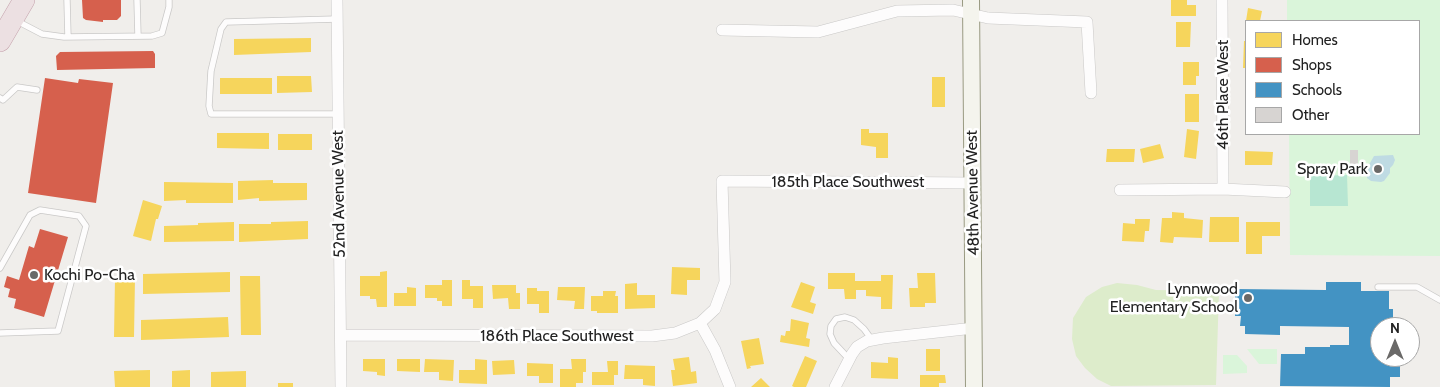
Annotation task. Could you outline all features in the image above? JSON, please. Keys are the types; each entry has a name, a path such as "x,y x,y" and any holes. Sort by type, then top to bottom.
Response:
{"highway":[{"path":"0,41 24,0"}],"street":[{"name":"52nd Avenue West","path":"337,0 341,387"},
{"name":"46th Place West","path":"1222,0 1223,189"},
{"path":"722,30 818,32 897,11 953,10 971,7 988,18 1087,22 1091,93"},
{"name":"48th Avenue West","path":"971,7 974,387"},
{"name":"185th Place Southwest","path":"700,323 715,309 725,282 722,181 973,183"},
{"path":"1120,190 1223,189 1285,192"},
{"path":"700,323 715,350 730,387"},
{"name":"186th Place Southwest","path":"341,335 652,336 675,333 700,323"},
{"path":"835,387 849,359 857,348 872,340 974,328"}],"lane":[{"path":"67,0 68,37"},
{"path":"137,0 138,36"},
{"path":"13,19 42,34 68,37 152,36 162,33 169,0"},
{"path":"337,19 226,22 222,29 211,71 210,106 211,114 338,114"},
{"path":"0,98 3,100 17,87 38,90"},
{"path":"0,268 30,215 40,210 79,216 86,226 58,331 0,333"},
{"path":"1378,287 1417,287 1440,300"},
{"path":"849,359 834,343 830,334 831,326 836,319 845,317 854,320 872,340"}],"green space":[{"path":"1287,0 1440,0 1440,256 1290,255 1289,135 1420,135 1420,20 1287,20"},
{"path":"1347,175 1348,206 1310,206 1310,176"},
{"path":"1117,283 1137,285 1156,290 1219,291 1216,385 1111,386 1097,379 1085,368 1076,356 1072,339 1073,318 1086,297 1102,287"},
{"path":"1247,349 1277,349 1277,364 1259,364"},
{"path":"1223,355 1237,355 1247,366 1247,373 1223,374"}],"water":[{"name":"Spray Park","path":"1393,155 1395,160 1390,168 1390,173 1384,181 1371,181 1367,178 1366,170 1374,156"}],"building: Homes":[{"path":"1171,0 1187,0 1187,5 1196,5 1196,16 1171,16"},
{"path":"1248,8 1262,11 1260,20 1246,20"},
{"path":"1176,22 1191,22 1190,47 1176,47"},
{"path":"311,38 311,52 234,55 234,39"},
{"path":"1244,41 1245,41 1245,68 1243,68"},
{"path":"1183,62 1199,62 1199,76 1196,76 1196,85 1183,85"},
{"path":"277,76 311,76 312,92 277,93"},
{"path":"932,77 945,77 945,107 932,107"},
{"path":"220,78 272,78 272,94 220,94"},
{"path":"1185,94 1199,94 1199,122 1185,122"},
{"path":"861,129 869,129 869,133 888,133 888,158 876,158 876,147 861,145"},
{"path":"1187,129 1199,131 1196,159 1184,157"},
{"path":"217,133 269,133 269,149 217,148"},
{"path":"278,134 312,134 312,150 278,150"},
{"path":"1160,144 1164,158 1143,163 1140,149"},
{"path":"1107,149 1135,149 1134,162 1106,162"},
{"path":"1245,151 1273,152 1272,165 1245,165"},
{"path":"273,180 273,183 307,183 307,200 259,201 259,198 238,200 238,181"},
{"path":"164,182 233,183 233,203 186,203 186,200 164,201"},
{"path":"143,200 162,206 158,219 156,219 151,241 133,236"},
{"path":"1172,212 1184,213 1184,218 1203,220 1202,238 1174,237 1173,243 1160,242 1162,218 1172,218"},
{"path":"1210,217 1239,217 1239,242 1209,242"},
{"path":"1135,219 1150,219 1149,231 1145,231 1144,242 1122,241 1123,223 1135,224"},
{"path":"308,221 308,239 239,242 239,224"},
{"path":"234,222 234,241 164,242 164,226"},
{"path":"1246,222 1280,222 1280,236 1262,236 1262,254 1246,254"},
{"path":"672,267 700,268 700,280 687,280 687,295 671,294"},
{"path":"387,271 387,307 377,307 376,299 370,299 370,296 360,296 360,276 380,276 380,272"},
{"path":"230,272 230,292 143,294 143,274"},
{"path":"828,273 855,273 855,281 881,281 881,275 893,275 892,309 881,309 881,297 866,296 866,290 856,290 856,299 845,299 844,289 828,289"},
{"path":"917,273 935,273 936,303 925,303 925,307 910,307 909,288 918,288"},
{"path":"240,276 260,276 261,335 241,335"},
{"path":"115,278 135,278 134,337 114,337"},
{"path":"442,280 452,280 452,306 442,306 442,301 437,301 437,298 425,298 425,285 442,285"},
{"path":"462,280 470,280 470,286 483,286 483,308 473,308 473,299 462,299"},
{"path":"801,282 815,287 810,302 816,304 813,314 791,307"},
{"path":"637,283 637,295 655,295 655,308 625,309 625,284"},
{"path":"492,285 516,285 516,293 520,293 520,309 509,309 508,298 493,299"},
{"path":"407,287 416,288 416,306 394,306 394,293 407,293"},
{"path":"558,287 585,287 584,309 574,309 575,301 557,300"},
{"path":"527,288 537,288 537,291 549,291 549,313 539,313 539,304 527,304"},
{"path":"603,291 616,291 615,296 618,296 618,313 597,313 597,311 591,311 591,296 603,296"},
{"path":"228,317 229,337 141,340 141,320"},
{"path":"791,319 809,323 806,338 810,339 809,347 780,342 781,335 785,336 786,331 790,331"},
{"path":"759,338 764,364 750,366 751,368 747,369 741,341"},
{"path":"926,349 940,349 940,371 926,371"},
{"path":"805,356 817,361 806,387 794,387 792,386"},
{"path":"689,357 691,372 696,371 697,383 673,386 671,370 675,370 673,359"},
{"path":"888,357 898,358 898,379 871,378 871,362 888,363"},
{"path":"363,359 385,359 385,376 377,375 377,372 363,371"},
{"path":"397,359 420,359 420,372 397,371"},
{"path":"425,359 454,360 453,381 439,380 439,372 424,372"},
{"path":"475,359 487,360 487,384 459,383 459,370 475,370"},
{"path":"571,359 586,359 586,372 583,372 583,383 576,383 576,387 560,387 560,369 572,369"},
{"path":"514,360 515,374 493,375 492,361"},
{"path":"607,361 618,361 618,375 614,375 614,385 592,385 592,372 608,372"},
{"path":"527,363 553,364 553,383 539,383 539,376 527,376"},
{"path":"625,365 655,366 655,386 643,385 643,379 624,379"},
{"path":"150,370 150,387 115,387 114,371"},
{"path":"190,370 190,387 172,387 172,371"},
{"path":"246,371 246,387 211,387 211,372"},
{"path":"920,375 945,375 946,383 939,383 939,387 920,387"},
{"path":"761,378 770,387 751,387"},
{"path":"278,383 293,383 293,387 278,387"}],"building: Shops":[{"path":"82,0 121,0 121,16 117,20 103,20 103,22 86,20 83,18"},
{"path":"153,51 155,54 155,68 57,70 56,56 60,52"},
{"path":"45,78 78,83 79,79 113,83 96,203 28,193"},
{"path":"40,229 68,237 44,317 14,308 16,299 8,297 10,289 4,287 7,276 19,280 29,246 34,248"}],"building: Schools":[{"path":"1326,282 1361,282 1361,291 1389,291 1389,309 1393,309 1393,317 1370,317 1370,367 1400,367 1400,377 1390,377 1390,387 1280,386 1281,354 1305,354 1305,347 1349,345 1349,327 1280,326 1280,335 1245,334 1245,326 1240,326 1241,316 1235,316 1235,289 1326,290"}],"building: Other":[{"path":"1350,150 1358,150 1358,164 1350,164"}],"place":[{"name":"Spray Park","path":"1378,169"},
{"name":"Kochi Po-Cha","path":"34,275"},
{"name":"Lynnwood Elementary School","path":"1248,298"}]}
